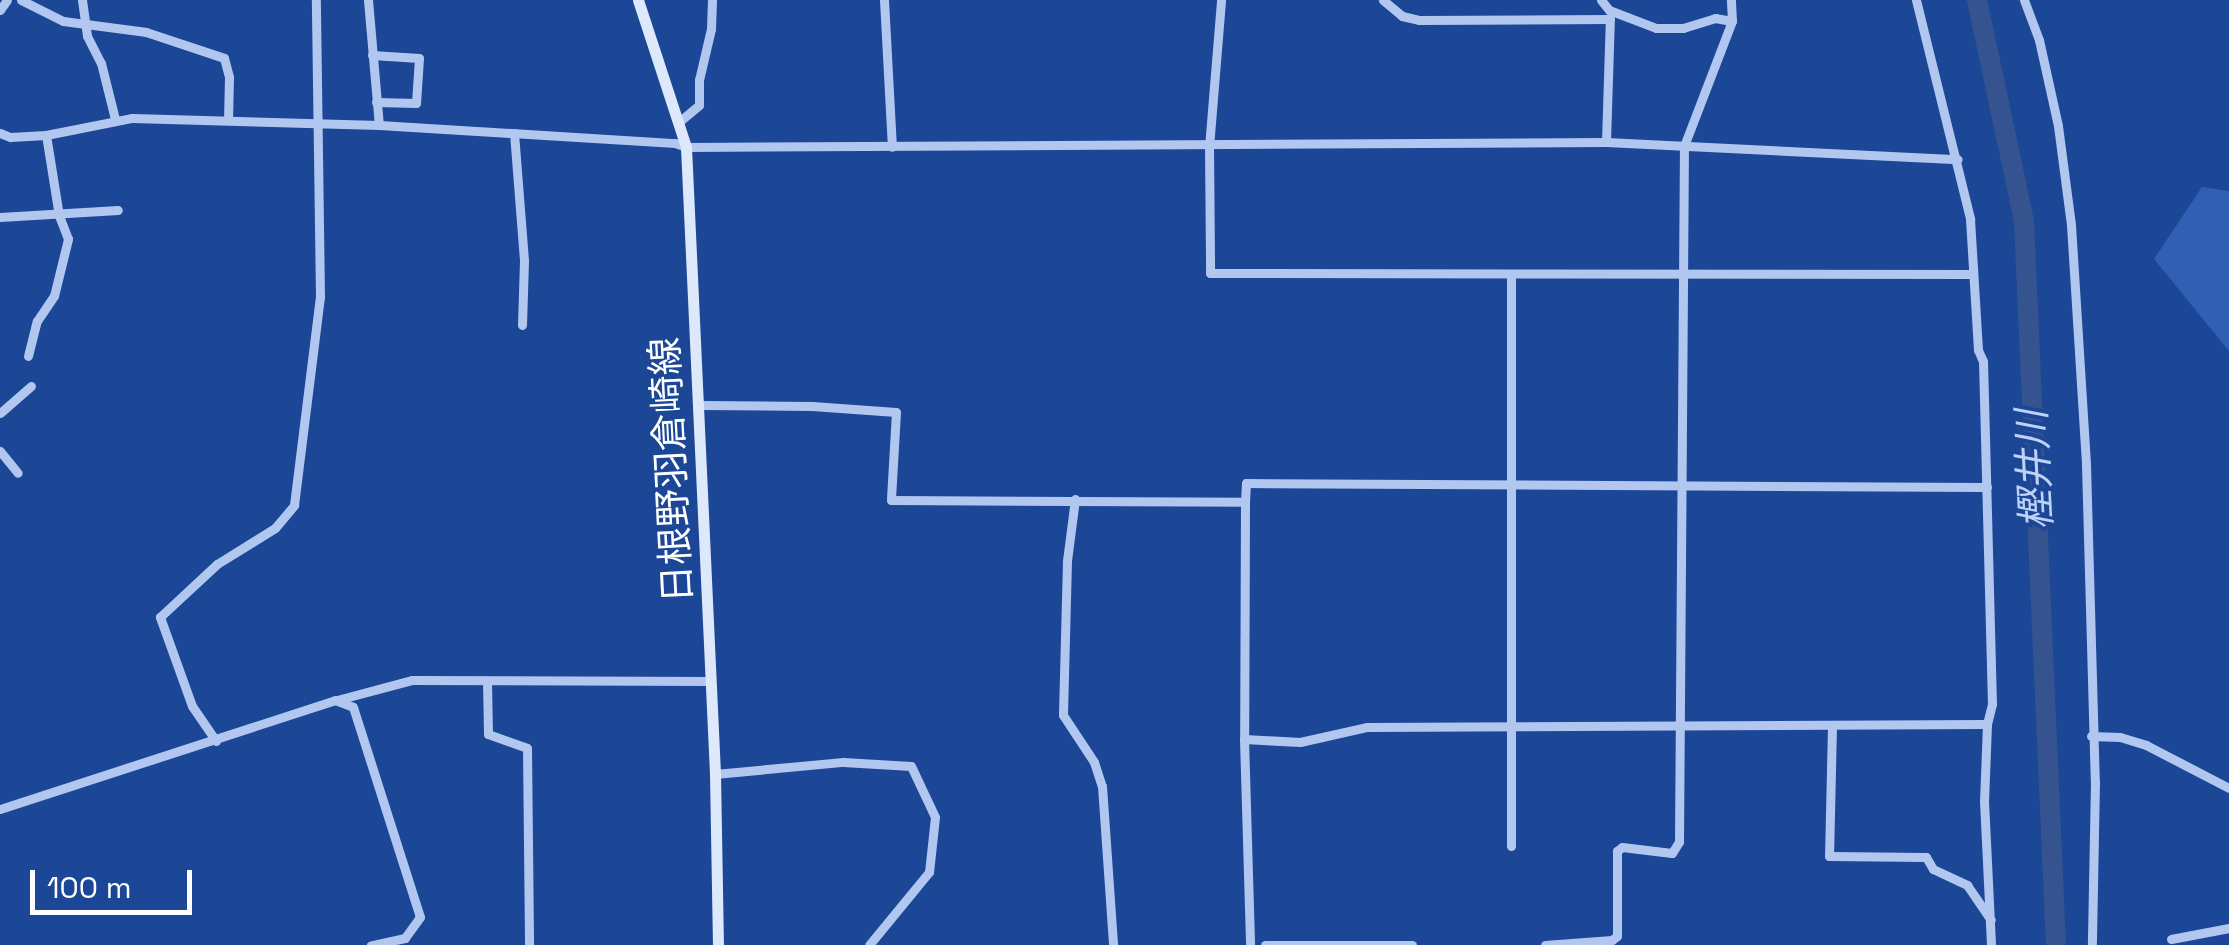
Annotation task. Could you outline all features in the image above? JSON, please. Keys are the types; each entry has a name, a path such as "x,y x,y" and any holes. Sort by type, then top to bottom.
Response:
{"main road":[{"name":"日根野羽倉崎線","path":"638,0 686,147 715,774 718,945"}],"street":[{"path":"0,10 7,0"},
{"path":"21,0 53,18 146,32 224,58 230,77 228,120"},
{"path":"82,0 115,120"},
{"path":"216,742 192,706 160,617 218,564 275,528 294,505 320,297 316,0"},
{"path":"368,0 378,126"},
{"path":"680,122 699,105 698,80 712,29 712,0"},
{"path":"884,0 892,147"},
{"path":"1220,0 1209,146 1210,273 1974,274"},
{"path":"1383,0 1402,16 1419,20 1610,15 1656,28 1683,28 1715,18 1732,21"},
{"path":"1600,0 1610,15 1606,142"},
{"path":"1545,945 1612,940 1617,936 1617,851 1622,847 1672,853 1679,842 1684,146 1732,21 1732,0"},
{"path":"1916,0 1970,219 1978,350 1983,361 1992,704 1986,724 1984,801 1991,945"},
{"path":"2024,0 2058,126 2071,225 2086,465 2095,782 2092,945"},
{"path":"372,54 419,58 416,103 376,102"},
{"path":"0,133 10,137 46,135 115,120 228,120 675,142 686,147 1606,142 1958,159"},
{"path":"514,133 524,261 522,325"},
{"path":"28,356 37,321 54,296 68,239 59,216 46,135"},
{"path":"0,216 118,210"},
{"path":"1511,274 1511,846"},
{"path":"0,413 30,386"},
{"path":"700,405 896,412 891,500 1245,502"},
{"path":"0,450 18,473"},
{"path":"1250,945 1244,739 1246,483 1987,487"},
{"path":"1075,500 1067,562 1063,715 1094,762 1102,786 1113,945"},
{"path":"487,680 488,734 527,748 529,945"},
{"path":"0,809 399,682 711,681"},
{"path":"334,700 353,706 420,917 406,938 371,945"},
{"path":"1244,739 1300,742 1367,727 1986,724"},
{"path":"1832,726 1829,856 1926,857 1933,868 1967,885 1992,922"},
{"path":"2091,736 2120,737 2146,744 2229,788"},
{"path":"715,774 843,762 910,766 936,817 929,872 869,945"},
{"path":"2171,939 2229,928"},
{"path":"1265,945 1412,945"}],"shaded area":[{"path":"2202,187 2229,191 2229,351 2154,259"}],"waterway":[{"name":"樫井川","path":"1977,0 2024,221 2056,945"}]}
